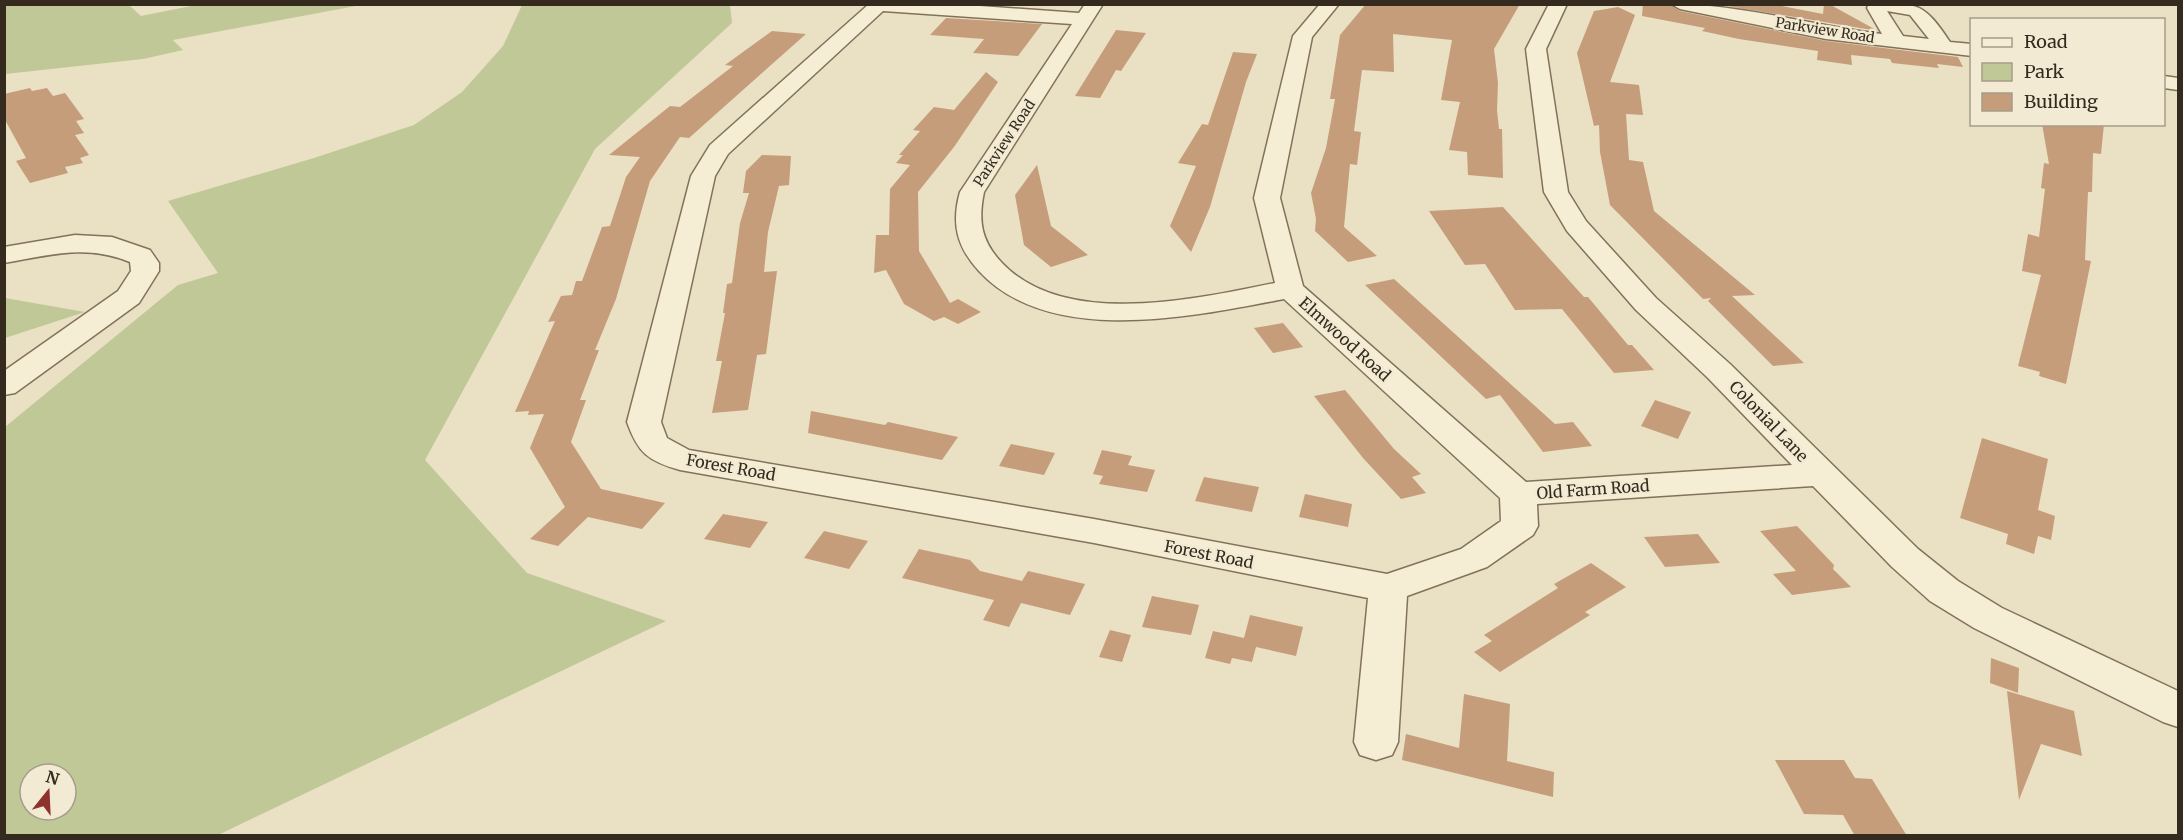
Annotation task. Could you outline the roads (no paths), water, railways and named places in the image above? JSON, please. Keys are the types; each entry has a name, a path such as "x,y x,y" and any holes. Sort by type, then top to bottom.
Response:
{"street":[{"name":"Elmwood Road","path":"1330,4 1303,36 1267,198 1290,290 1518,494"},
{"name":"Colonial Lane","path":"1558,4 1536,50 1556,192 1576,225 1646,304 1719,371 1905,558 1944,591 1988,618 2178,710"},
{"name":"Parkview Road","path":"1680,4 1826,33 1970,50"},
{"name":"Forest Road","path":"1089,12 879,5 718,150 703,176 646,411 644,422 652,444 680,459 1094,531 1388,588"},
{"path":"1896,41 1876,8 1879,6 1899,6 1921,14 1943,45"},
{"name":"Parkview Road","path":"1089,12 972,192 967,220 974,248 994,274 1024,293 1064,306 1108,311 1173,310 1290,290"},
{"path":"4,255 75,243 112,245 128,249 140,256 145,271 129,297 4,386"},
{"name":"Old Farm Road","path":"1388,588 1474,558 1520,526 1518,494 1820,474"},
{"path":"1376,742 1388,588"}]}
